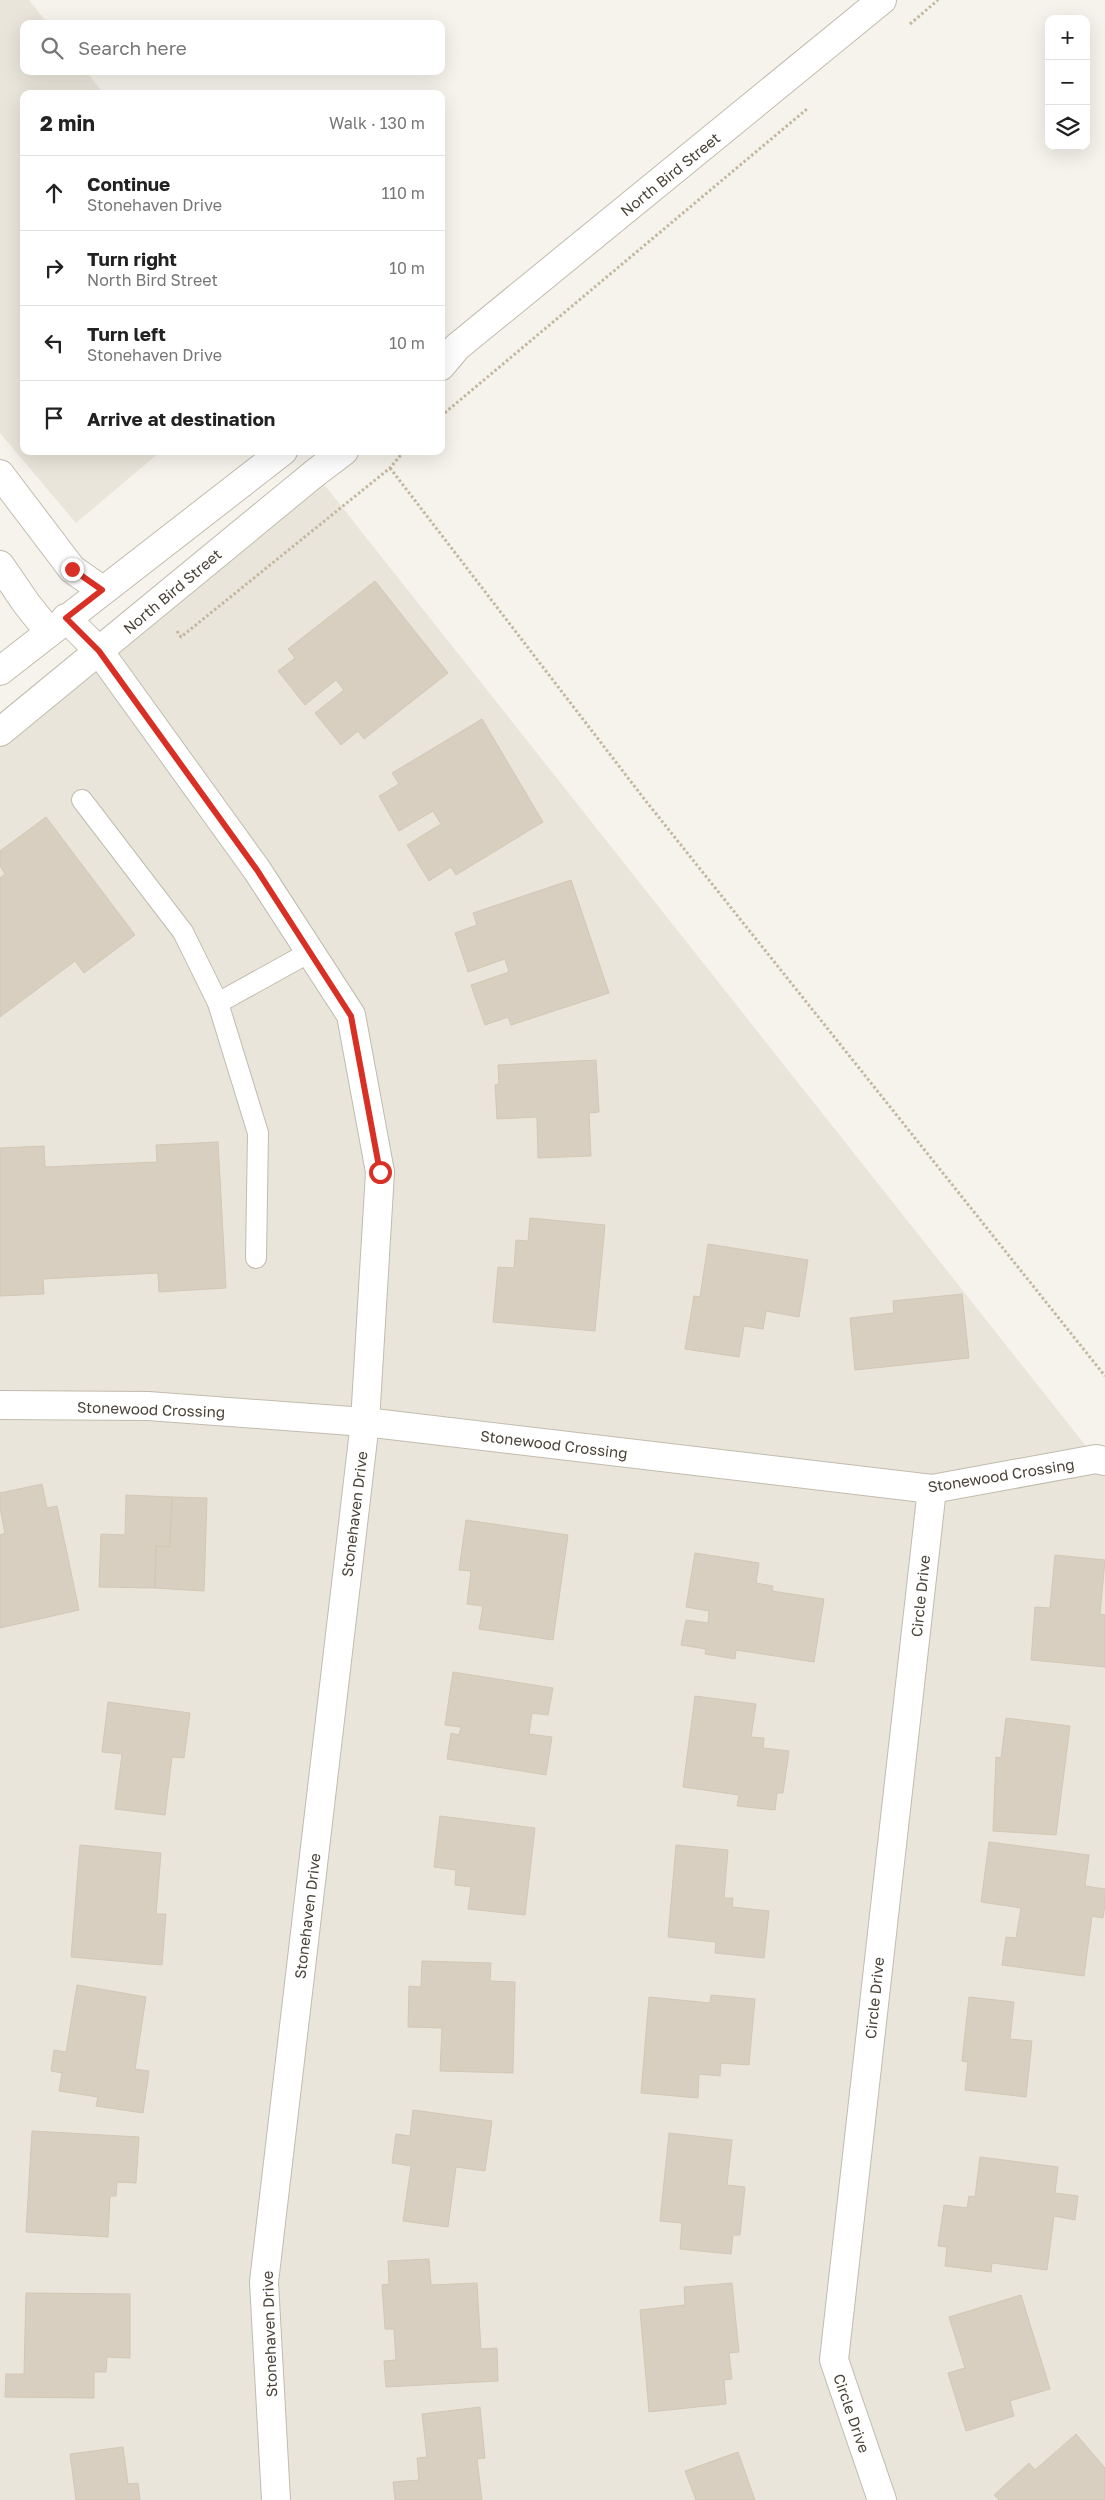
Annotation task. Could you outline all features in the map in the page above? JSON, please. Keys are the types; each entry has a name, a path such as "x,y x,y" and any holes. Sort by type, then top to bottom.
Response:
{"street":[{"name":"North Bird Street","path":"447,355 882,0"},
{"path":"0,671 278,455"},
{"name":"North Bird Street","path":"0,732 339,455"},
{"path":"0,474 72,569 102,590"},
{"name":"Stonehaven Drive","path":"0,565 26,604 99,651 257,870 351,1016 380,1172 365,1422 264,2282 276,2500"},
{"name":"Stonewood Crossing","path":"0,1405 148,1406 365,1422 932,1489 1096,1459 1105,1461"},
{"name":"Circle Drive","path":"882,2500 834,2360 932,1489"}],"lane":[{"path":"82,800 183,932 218,1003 258,1133 256,1258"},
{"path":"218,1003 310,952"}],"path":[{"path":"908,25 938,0"},
{"path":"445,413 810,108"},
{"path":"176,630 182,637 390,468 401,455"},
{"path":"390,468 645,800 1105,1376"}],"shaded area":[{"path":"0,0 29,0 45,20 20,20 20,75 89,75 101,90 20,90 20,455 156,455 76,523 0,433"},
{"path":"315,473 1105,1470 1105,2500 0,2500 0,732"}],"building":[{"path":"375,581 448,673 364,739 358,731 341,745 315,713 344,690 336,680 305,705 278,671 295,658 288,649"},
{"path":"482,719 543,822 456,875 451,867 429,881 407,845 441,824 433,811 399,831 379,796 399,784 392,773"},
{"path":"46,817 135,935 84,973 75,961 0,1017 0,878 5,874 0,866 0,851"},
{"path":"571,880 609,993 511,1025 508,1017 485,1025 471,985 509,972 505,959 468,972 455,933 477,925 473,913"},
{"path":"596,1060 599,1112 589,1113 591,1156 538,1158 537,1117 497,1119 495,1085 499,1084 498,1065"},
{"path":"218,1142 226,1288 159,1292 158,1273 43,1279 44,1294 0,1296 0,1148 44,1146 45,1167 157,1162 156,1145"},
{"path":"530,1218 605,1225 595,1331 493,1322 498,1267 514,1268 516,1240 528,1241"},
{"path":"708,1244 808,1260 799,1317 766,1311 763,1329 744,1326 739,1357 685,1349 694,1296 700,1297"},
{"path":"962,1294 969,1358 855,1370 850,1318 894,1313 893,1301"},
{"path":"42,1484 47,1508 57,1506 79,1610 0,1628 0,1535 5,1533 0,1508 0,1493"},
{"path":"126,1495 172,1497 170,1547 156,1546 155,1588 99,1587 101,1534 125,1535"},
{"path":"172,1497 207,1498 204,1591 155,1588 156,1546 170,1547"},
{"path":"466,1520 568,1535 553,1640 479,1629 483,1606 467,1604 471,1571 459,1570"},
{"path":"695,1553 759,1563 756,1583 773,1586 772,1591 824,1599 814,1662 736,1650 735,1659 705,1654 706,1649 681,1645 686,1620 708,1623 709,1611 686,1607"},
{"path":"1055,1555 1105,1560 1100,1614 1105,1615 1105,1667 1031,1660 1035,1607 1050,1608"},
{"path":"453,1672 553,1688 548,1715 532,1713 529,1734 552,1737 546,1775 447,1759 451,1733 459,1735 461,1727 445,1725"},
{"path":"695,1696 756,1704 751,1737 764,1738 763,1748 789,1751 783,1793 777,1793 775,1810 737,1806 739,1795 683,1787"},
{"path":"108,1702 190,1713 184,1758 172,1757 165,1815 115,1809 122,1754 102,1752"},
{"path":"1006,1718 1070,1726 1056,1835 993,1831 996,1757 1001,1758"},
{"path":"440,1816 535,1828 525,1915 468,1909 471,1887 455,1885 456,1870 434,1867"},
{"path":"989,1842 1089,1855 1085,1886 1105,1889 1105,1905 1103,1918 1092,1916 1084,1976 1002,1965 1006,1937 1016,1938 1021,1908 981,1902"},
{"path":"80,1845 161,1853 156,1914 166,1914 162,1965 71,1957"},
{"path":"676,1845 728,1850 724,1898 733,1898 732,1907 769,1911 764,1958 715,1953 716,1942 668,1937"},
{"path":"422,1961 491,1963 490,1981 515,1982 513,2073 440,2071 442,2028 408,2027 409,1986 421,1987"},
{"path":"77,1985 146,1997 135,2069 149,2071 143,2113 96,2106 98,2097 59,2091 62,2073 51,2071 54,2050 66,2052"},
{"path":"711,1995 755,1999 749,2065 721,2063 720,2076 699,2074 698,2098 641,2093 649,1997 710,2003"},
{"path":"969,1997 1014,2002 1010,2039 1032,2041 1026,2097 965,2090 968,2062 962,2061"},
{"path":"413,2110 492,2121 485,2171 456,2167 448,2227 403,2221 411,2166 392,2163 396,2134 410,2136"},
{"path":"32,2131 139,2137 136,2183 117,2182 116,2196 110,2196 108,2237 26,2232"},
{"path":"669,2133 732,2140 727,2185 745,2187 740,2235 733,2235 731,2254 680,2249 682,2223 660,2221"},
{"path":"980,2157 1058,2167 1055,2193 1078,2196 1075,2220 1054,2216 1047,2270 992,2263 991,2272 945,2266 947,2247 938,2246 944,2205 967,2208 969,2196 975,2197"},
{"path":"429,2259 431,2285 477,2283 481,2349 497,2348 498,2381 386,2387 384,2361 396,2360 394,2329 385,2329 382,2285 389,2284 388,2261"},
{"path":"732,2283 739,2352 729,2353 732,2379 724,2380 726,2404 649,2412 640,2310 685,2305 684,2287"},
{"path":"26,2293 130,2294 130,2358 107,2357 106,2372 94,2372 94,2398 5,2397 6,2374 24,2374"},
{"path":"1021,2295 1050,2389 1010,2401 1014,2416 966,2431 948,2373 965,2368 949,2317"},
{"path":"480,2407 485,2458 477,2459 482,2500 395,2500 393,2482 419,2480 417,2458 427,2457 422,2414"},
{"path":"1076,2434 1105,2468 1105,2500 999,2500 994,2495 1029,2463 1035,2470"},
{"path":"123,2447 128,2484 138,2483 140,2500 76,2500 70,2454"},
{"path":"738,2452 755,2500 696,2500 685,2471"}],"route":[{"path":"72,569 102,590 66,618 99,651 257,870 351,1016 380,1172"}]}
